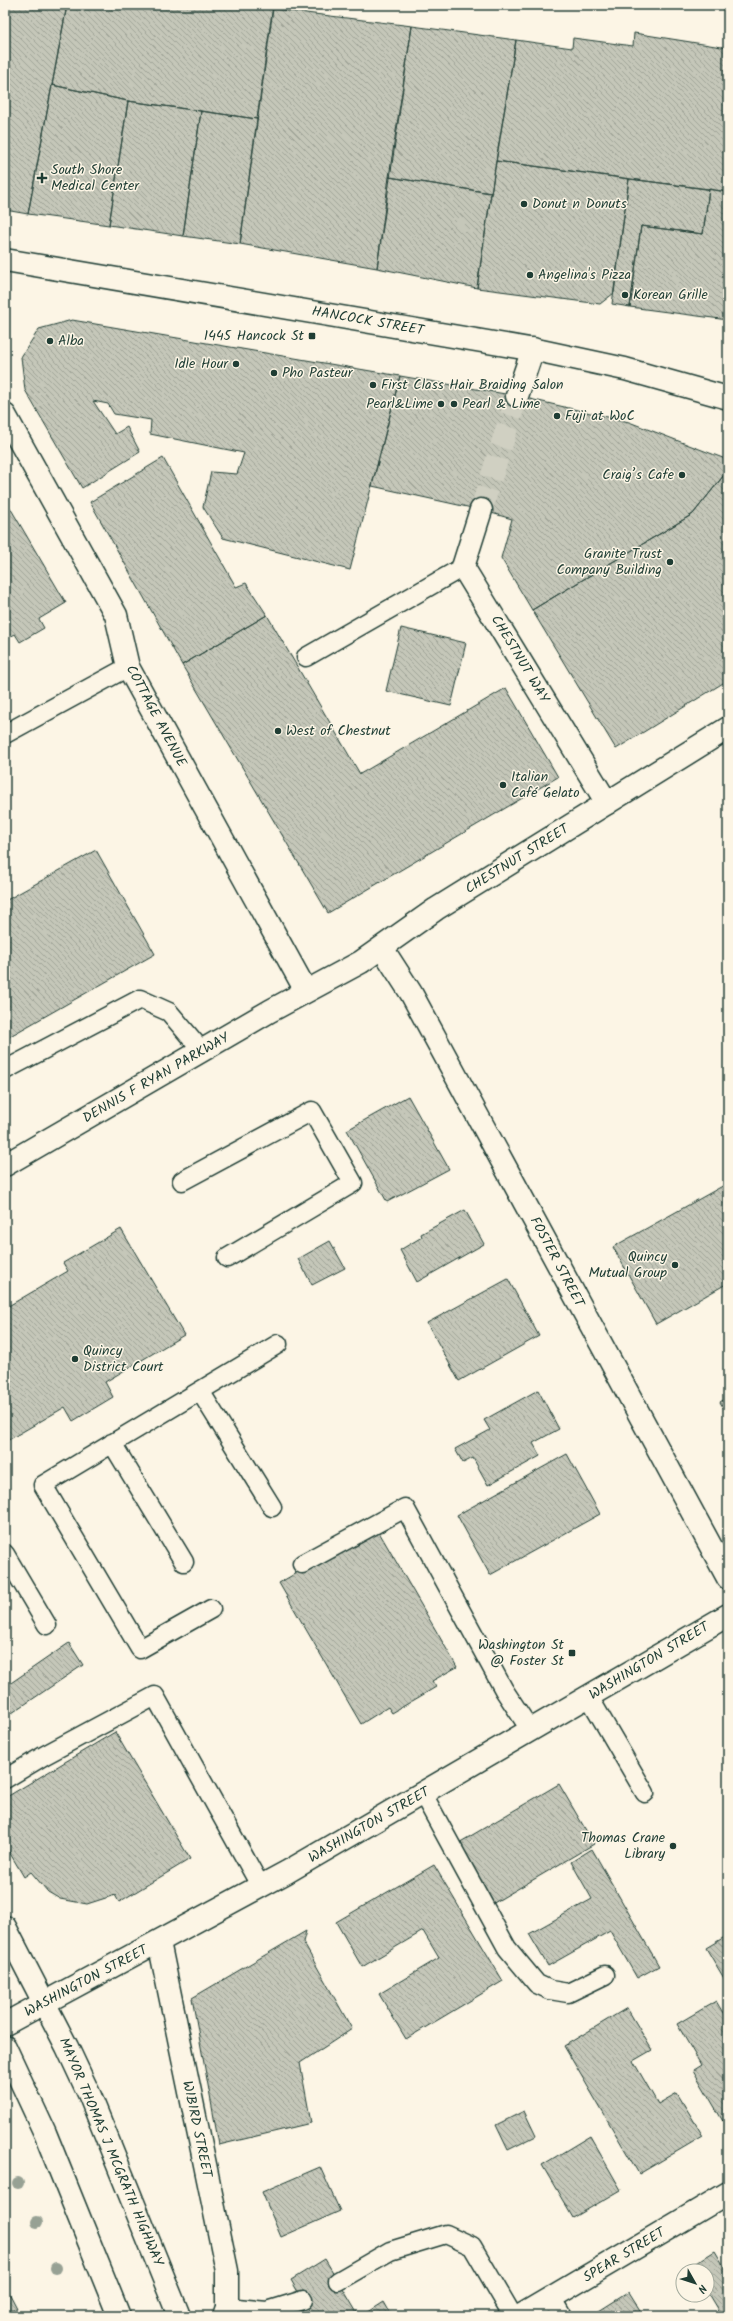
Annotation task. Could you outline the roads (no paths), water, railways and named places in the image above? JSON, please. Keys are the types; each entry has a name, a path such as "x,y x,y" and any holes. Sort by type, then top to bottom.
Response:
{"street":[{"name":"HANCOCK STREET","path":"5,260 533,349 625,369 728,398"},
{"path":"517,396 533,349"},
{"name":"COTTAGE AVENUE","path":"5,415 116,615 128,667 306,991"},
{"path":"463,567 481,510"},
{"name":"CHESTNUT WAY","path":"463,567 607,803"},
{"name":"CHESTNUT STREET","path":"306,991 382,948 436,909 728,728"},
{"name":"FOSTER STREET","path":"382,948 415,1000 728,1578"},
{"name":"DENNIS F RYAN PARKWAY","path":"5,1165 306,991"},
{"name":"WASHINGTON STREET","path":"5,2024 262,1887 728,1615"},
{"name":"MAYOR THOMAS J MCGRATH HIGHWAY","path":"5,1927 90,2096 179,2316"},
{"name":"WIBIRD STREET","path":"159,1942 227,2271 226,2311"},
{"path":"5,2047 45,2133 119,2316"},
{"name":"SPEAR STREET","path":"520,2316 556,2307 728,2193"}],"lane":[{"path":"306,657 463,567"},
{"path":"5,734 128,667"},
{"path":"5,1070 140,999 169,1012 202,1051"},
{"path":"182,1181 312,1112 353,1183 227,1258"},
{"path":"211,1609 140,1649 43,1485 278,1344"},
{"path":"200,1391 272,1508"},
{"path":"112,1444 184,1562"},
{"path":"302,1564 405,1508 504,1690 531,1731"},
{"path":"5,1554 47,1625"},
{"path":"5,1779 45,1755 155,1696 262,1887"},
{"path":"589,1697 645,1793"},
{"path":"423,1794 507,1948 537,1984 550,1990 568,1993 605,1975"},
{"path":"338,2281 390,2251 446,2234 472,2246 513,2316"},
{"path":"226,2311 267,2311 303,2300"}],"tunnel":[{"path":"481,510 517,396"}],"place":[{"name":"South Shore Medical Center","path":"42,178"},
{"name":"Donut n Donuts","path":"524,204"},
{"name":"Angelina's Pizza","path":"530,275"},
{"name":"Korean Grille","path":"625,295"},
{"name":"1445 Hancock St","path":"312,336"},
{"name":"Alba","path":"50,341"},
{"name":"Idle Hour","path":"236,364"},
{"name":"Pho Pasteur","path":"274,373"},
{"name":"First Class Hair Braiding Salon","path":"373,385"},
{"name":"Pearl&Lime","path":"441,404"},
{"name":"Pearl & Lime","path":"454,404"},
{"name":"Fuji at WoC","path":"557,416"},
{"name":"Craig’s Cafe","path":"682,475"},
{"name":"Granite Trust Company Building","path":"670,562"},
{"name":"West of Chestnut","path":"278,731"},
{"name":"Italian Café Gelato","path":"503,785"},
{"name":"Quincy Mutual Group","path":"675,1265"},
{"name":"Quincy District Court","path":"75,1359"},
{"name":"Washington St @ Foster St","path":"572,1653"},
{"name":"Thomas Crane Library","path":"673,1846"}]}
